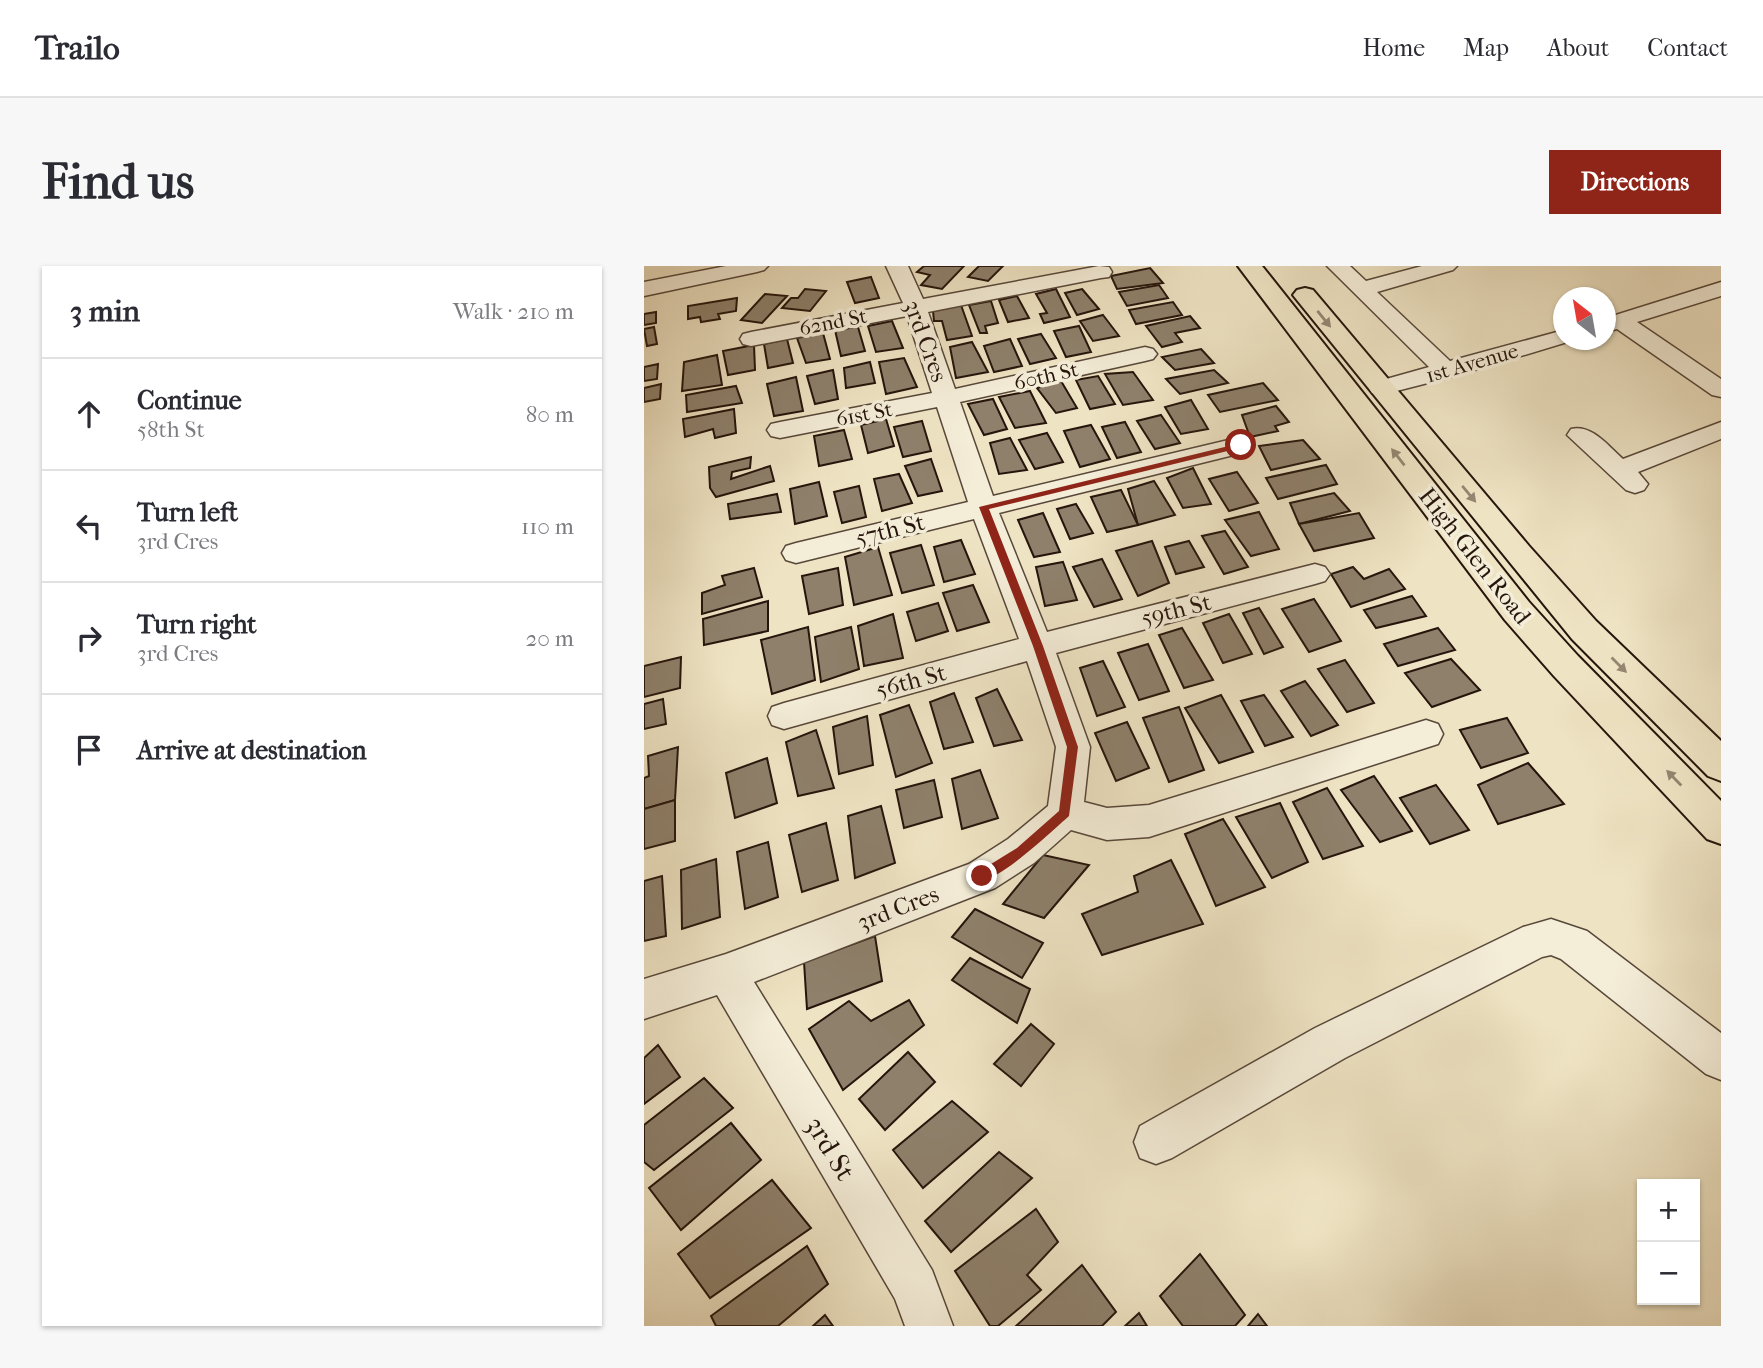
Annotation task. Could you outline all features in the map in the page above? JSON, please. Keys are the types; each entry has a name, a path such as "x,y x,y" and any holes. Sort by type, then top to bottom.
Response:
{"main road":[{"name":"High Glen Road","path":"1250,266 1517,611 1566,666 1721,827"},
{"name":"High Glen Road","path":"1281,266 1584,630 1721,765"}],"street":[{"path":"644,289 757,266"},
{"name":"3rd Cres","path":"644,999 726,973 982,876 1021,852 1065,813 1073,747 1038,646 984,507 915,306 897,266"},
{"path":"1338,266 1447,371"},
{"path":"1363,289 1446,266"},
{"name":"62nd St","path":"751,339 1101,272"},
{"path":"1616,322 1721,289"},
{"path":"1616,325 1721,390"},
{"name":"1st Avenue","path":"1381,388 1553,340"},
{"name":"60th St","path":"947,398 1144,354"},
{"name":"61st St","path":"780,430 947,398"},
{"path":"1580,435 1628,479 1721,430"},
{"name":"57th St","path":"796,553 1241,445"},
{"name":"59th St","path":"1038,646 1315,574"},
{"name":"56th St","path":"784,716 1038,646"},
{"path":"1065,813 1107,824 1149,821 1426,734"},
{"path":"1156,1142 1330,1043 1537,940 1551,937 1573,944 1721,1059"},
{"name":"3rd St","path":"726,973 915,1287 929,1326"}],"building":[{"path":"924,266 964,266 942,289 921,285 930,275 917,272"},
{"path":"979,266 1003,266 988,281 968,277"},
{"path":"1150,268 1163,283 1117,289 1111,276"},
{"path":"871,277 879,298 855,303 847,282"},
{"path":"1159,285 1168,298 1127,306 1119,292"},
{"path":"805,289 826,291 810,311 782,308 791,298 798,298"},
{"path":"1056,289 1070,317 1044,323 1040,314 1047,313 1036,294"},
{"path":"1082,289 1099,309 1077,315 1065,293"},
{"path":"765,294 787,296 762,323 741,320"},
{"path":"1017,296 1029,318 1008,322 999,300"},
{"path":"737,298 736,311 718,314 720,319 701,322 700,317 688,319 688,306"},
{"path":"991,301 998,323 985,326 987,333 980,333 969,305"},
{"path":"1173,302 1182,315 1136,324 1129,310"},
{"path":"961,305 972,336 947,340 942,321 934,321 933,311"},
{"path":"656,312 656,323 644,325 644,314"},
{"path":"1103,315 1119,336 1093,341 1080,321"},
{"path":"1190,316 1200,328 1175,333 1182,342 1162,347 1146,326"},
{"path":"892,321 903,348 876,352 868,326"},
{"path":"1079,326 1091,352 1066,357 1054,331"},
{"path":"654,327 657,344 647,346 644,329"},
{"path":"858,327 865,351 841,356 835,330"},
{"path":"823,333 830,359 806,363 797,338"},
{"path":"1041,334 1056,358 1030,364 1018,339"},
{"path":"787,339 793,363 768,368 764,344"},
{"path":"1010,339 1022,366 994,372 984,346"},
{"path":"972,342 988,372 956,378 950,347"},
{"path":"754,345 755,370 728,375 723,351"},
{"path":"1201,349 1214,363 1175,370 1162,357"},
{"path":"717,355 722,385 682,391 684,362"},
{"path":"904,358 917,387 886,394 879,362"},
{"path":"870,362 875,383 846,388 844,368"},
{"path":"658,364 657,379 644,381 644,367"},
{"path":"833,370 838,399 815,404 807,376"},
{"path":"1214,370 1228,383 1180,394 1166,379"},
{"path":"1133,372 1153,400 1123,405 1105,374"},
{"path":"1098,376 1115,404 1090,409 1076,380"},
{"path":"796,377 803,411 774,416 767,384"},
{"path":"1061,381 1077,408 1056,413 1037,388"},
{"path":"1263,383 1278,400 1220,412 1208,395"},
{"path":"661,384 660,399 644,402 644,388"},
{"path":"736,386 742,403 687,412 686,395"},
{"path":"1030,391 1046,423 1015,428 999,397"},
{"path":"993,399 1007,429 984,435 968,404"},
{"path":"1191,400 1208,429 1181,434 1165,407"},
{"path":"1276,406 1289,422 1275,426 1278,431 1250,437 1242,415"},
{"path":"734,409 736,433 715,438 713,429 685,437 683,419"},
{"path":"1161,415 1180,443 1155,449 1137,421"},
{"path":"886,419 894,446 868,453 861,425"},
{"path":"922,421 931,451 903,457 894,427"},
{"path":"1125,422 1141,452 1117,458 1102,427"},
{"path":"1091,425 1110,459 1080,467 1064,431"},
{"path":"844,430 852,459 819,466 814,436"},
{"path":"1047,433 1063,462 1035,469 1019,440"},
{"path":"1010,438 1027,470 999,474 990,443"},
{"path":"1303,440 1320,459 1271,470 1259,446"},
{"path":"751,457 750,468 732,472 731,479 770,466 774,481 716,497 710,488 709,467"},
{"path":"931,459 942,491 918,496 905,466"},
{"path":"1326,465 1337,484 1278,499 1266,478"},
{"path":"1193,468 1211,504 1183,508 1167,478"},
{"path":"1237,472 1258,503 1229,511 1209,479"},
{"path":"899,474 912,503 882,511 874,479"},
{"path":"1154,481 1175,515 1138,525 1128,489"},
{"path":"819,482 827,516 795,524 790,489"},
{"path":"859,486 866,517 842,523 834,492"},
{"path":"1121,490 1138,525 1107,532 1091,497"},
{"path":"1334,493 1350,511 1299,524 1290,503"},
{"path":"777,494 781,512 730,519 728,504"},
{"path":"1076,504 1093,533 1070,539 1057,509"},
{"path":"1259,512 1279,549 1251,556 1225,520"},
{"path":"1043,513 1060,552 1034,557 1018,520"},
{"path":"1359,513 1374,538 1314,551 1299,524"},
{"path":"1225,531 1248,567 1224,574 1202,536"},
{"path":"961,540 975,574 944,582 934,547"},
{"path":"1152,541 1169,583 1138,596 1116,551"},
{"path":"1189,541 1204,567 1176,574 1165,547"},
{"path":"921,545 934,585 902,593 890,553"},
{"path":"878,547 892,595 854,605 845,557"},
{"path":"1102,559 1122,599 1094,607 1073,567"},
{"path":"1063,562 1077,600 1045,606 1036,567"},
{"path":"1353,567 1364,579 1389,569 1405,589 1351,607 1331,574"},
{"path":"754,568 762,597 702,614 702,593 725,585 722,576"},
{"path":"838,568 843,605 809,614 802,576"},
{"path":"973,585 989,622 957,631 943,593"},
{"path":"1412,596 1426,616 1376,628 1364,610"},
{"path":"1314,599 1341,641 1309,652 1282,609"},
{"path":"768,601 768,631 704,645 703,619"},
{"path":"938,603 948,631 916,641 907,612"},
{"path":"1259,608 1283,647 1264,654 1243,613"},
{"path":"893,614 903,658 864,666 858,626"},
{"path":"1229,614 1252,654 1223,663 1203,623"},
{"path":"808,627 815,680 772,694 761,640"},
{"path":"851,627 859,669 821,682 815,637"},
{"path":"1182,628 1213,680 1184,688 1159,635"},
{"path":"1438,628 1455,650 1398,666 1384,644"},
{"path":"1148,644 1169,691 1139,700 1118,653"},
{"path":"681,657 680,688 644,697 644,666"},
{"path":"1451,659 1480,690 1432,707 1405,673"},
{"path":"1345,660 1374,703 1347,712 1318,669"},
{"path":"1103,661 1125,707 1097,716 1080,668"},
{"path":"1305,681 1338,725 1311,736 1281,691"},
{"path":"997,689 1022,740 994,746 976,698"},
{"path":"954,693 973,742 944,749 930,702"},
{"path":"1221,695 1253,752 1219,763 1185,708"},
{"path":"1264,695 1293,737 1265,746 1241,701"},
{"path":"663,699 666,724 644,729 644,704"},
{"path":"909,705 932,763 896,777 880,715"},
{"path":"1179,707 1204,770 1169,782 1143,718"},
{"path":"867,716 873,765 839,774 833,727"},
{"path":"1507,718 1528,753 1481,768 1460,730"},
{"path":"1127,722 1149,768 1116,781 1095,733"},
{"path":"816,730 834,788 798,796 786,742"},
{"path":"678,747 675,800 644,809 644,778 649,776 648,756"},
{"path":"767,758 777,803 735,818 726,773"},
{"path":"1528,763 1564,804 1498,824 1478,785"},
{"path":"980,770 998,818 962,829 952,779"},
{"path":"1374,776 1412,831 1380,842 1341,790"},
{"path":"934,780 942,817 904,828 896,790"},
{"path":"1436,785 1469,830 1430,844 1400,798"},
{"path":"1327,788 1363,846 1323,859 1293,802"},
{"path":"675,800 675,841 644,849 644,809"},
{"path":"1280,803 1308,862 1272,878 1236,817"},
{"path":"881,806 895,863 855,878 848,816"},
{"path":"1223,819 1265,887 1216,906 1185,834"},
{"path":"826,823 838,880 802,892 789,835"},
{"path":"768,842 778,897 745,909 737,852"},
{"path":"1043,855 1089,865 1044,918 1003,904"},
{"path":"716,859 720,917 682,929 681,870"},
{"path":"1171,860 1203,924 1102,955 1082,914 1138,892 1134,876"},
{"path":"662,876 666,936 644,941 644,881"},
{"path":"975,909 1043,943 1022,978 952,937"},
{"path":"875,936 882,981 807,1009 804,962"},
{"path":"970,958 1030,989 1017,1023 952,980"},
{"path":"909,1000 924,1025 843,1090 809,1029 849,1001 871,1021"},
{"path":"1031,1024 1054,1044 1021,1086 994,1064"},
{"path":"658,1045 680,1077 644,1104 644,1058"},
{"path":"908,1052 935,1082 885,1130 859,1099"},
{"path":"704,1078 733,1108 654,1170 644,1162 644,1125"},
{"path":"952,1101 988,1132 923,1188 893,1150"},
{"path":"731,1123 761,1160 681,1230 649,1188"},
{"path":"999,1152 1032,1178 951,1252 925,1221"},
{"path":"772,1180 811,1228 710,1298 678,1254"},
{"path":"1036,1209 1058,1242 1027,1275 1041,1290 998,1326 990,1326 955,1271"},
{"path":"807,1246 828,1284 778,1326 716,1326 711,1316"},
{"path":"1200,1254 1245,1315 1235,1326 1183,1326 1160,1296"},
{"path":"1082,1265 1116,1312 1102,1326 1016,1326"},
{"path":"1139,1313 1147,1326 1125,1326"},
{"path":"1258,1314 1267,1326 1248,1326"},
{"path":"825,1315 833,1326 813,1326"}],"route":[{"path":"982,876 1021,852 1065,813 1073,747 1062,710 984,507 1241,445"}]}
